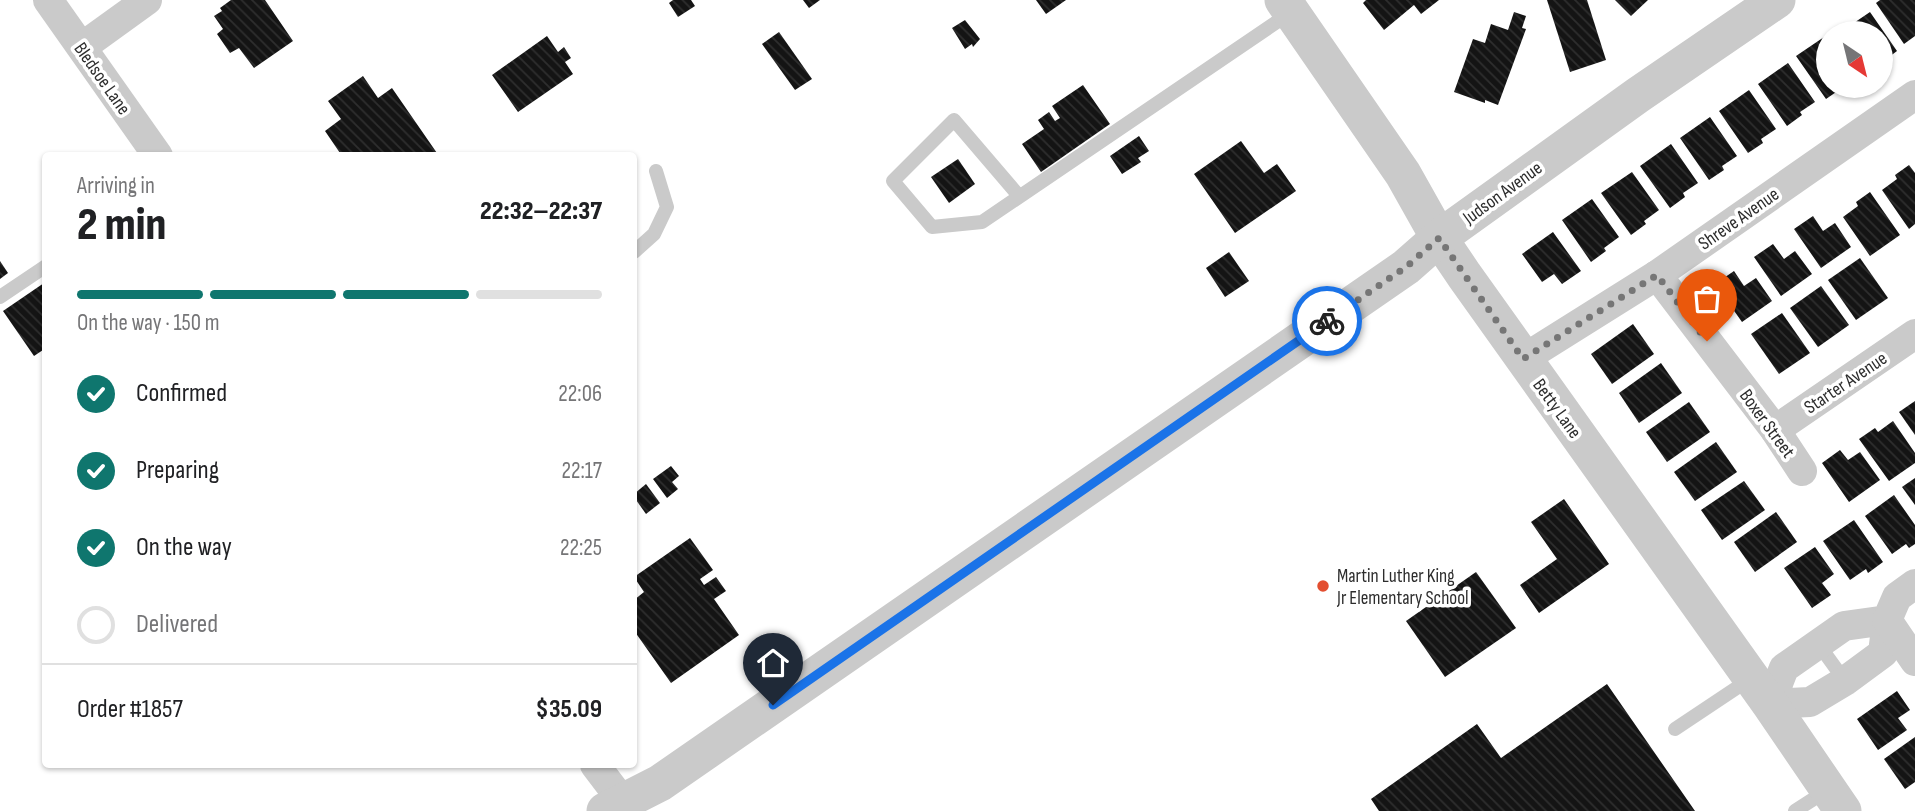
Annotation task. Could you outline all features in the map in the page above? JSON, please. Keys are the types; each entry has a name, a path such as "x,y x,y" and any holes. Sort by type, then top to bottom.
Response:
{"street":[{"name":"Bledsoe Lane","path":"48,0 155,152"},
{"path":"82,47 147,0"},
{"name":"Judson Avenue","path":"619,808 660,783 1406,267 1439,238 1776,0"},
{"name":"Betty Lane","path":"1287,6 1403,174 1439,238 1835,800"},
{"name":"Shreve Avenue","path":"1523,359 1657,275 1915,95"},
{"name":"Boxer Street","path":"1657,275 1775,430 1802,471"},
{"name":"Starter Avenue","path":"1775,430 1915,334"},
{"path":"1760,692 1810,702 1845,681 1883,653 1886,620 1897,597 1915,584"},
{"path":"1760,692 1784,668 1844,626 1886,620"},
{"path":"1886,620 1915,662"},
{"path":"597,768 619,808"}],"lane":[{"path":"1019,196 954,120 893,181 932,227 982,222 1019,196 1287,6"},
{"path":"637,249 654,234 667,206 656,171"},
{"path":"0,297 42,269"},
{"path":"1818,645 1845,681"},
{"path":"1675,729 1760,692"},
{"path":"1795,811 1835,800"}],"building":[{"path":"231,0 265,0 293,41 254,68 239,48 230,53 217,34 223,29 214,16"},
{"path":"673,0 691,0 695,6 678,17 669,3"},
{"path":"803,0 820,0 809,8"},
{"path":"1036,0 1066,0 1046,14"},
{"path":"1366,0 1439,0 1421,14 1414,5 1384,30 1363,3"},
{"path":"1547,0 1587,0 1606,60 1570,72"},
{"path":"1615,0 1648,0 1631,16"},
{"path":"1880,0 1915,0 1915,36 1904,44 1894,29 1894,21 1888,21 1876,3"},
{"path":"1514,12 1526,16 1522,28 1526,29 1498,105 1454,92 1473,39 1485,43 1491,24 1508,30"},
{"path":"1870,12 1876,21 1857,21"},
{"path":"965,20 980,39 973,47 972,44 965,49 952,28"},
{"path":"779,32 812,79 795,90 762,44"},
{"path":"547,36 558,52 564,47 571,58 565,62 573,74 518,112 492,75"},
{"path":"1816,42 1816,85 1796,56"},
{"path":"1788,63 1815,102 1800,112 1802,115 1787,126 1758,84"},
{"path":"363,76 378,98 392,88 436,152 339,152 325,131 341,119 328,101"},
{"path":"1083,85 1110,124 1041,172 1022,144 1044,129 1038,120 1049,112 1055,121 1060,118 1052,106"},
{"path":"1749,90 1776,129 1761,139 1763,143 1748,153 1719,111"},
{"path":"1710,117 1737,156 1722,166 1724,170 1709,180 1680,138"},
{"path":"1139,136 1149,151 1138,158 1141,162 1122,174 1110,156"},
{"path":"1241,141 1264,173 1277,164 1296,191 1235,233 1194,174"},
{"path":"1671,144 1698,183 1683,193 1685,197 1670,208 1640,166"},
{"path":"958,159 975,184 949,203 931,177"},
{"path":"1909,165 1915,173 1915,224 1909,229 1882,190 1897,179 1895,175"},
{"path":"1632,172 1659,210 1631,235 1601,193"},
{"path":"1870,192 1900,235 1870,256 1843,217 1858,206 1856,202"},
{"path":"1592,199 1619,237 1591,262 1562,220"},
{"path":"1813,216 1823,231 1835,223 1851,247 1821,268 1794,229"},
{"path":"1553,232 1581,271 1562,284 1554,274 1542,282 1522,254"},
{"path":"1773,244 1784,259 1795,251 1812,274 1781,296 1754,257"},
{"path":"1229,252 1249,281 1225,297 1206,268"},
{"path":"1860,258 1888,298 1856,320 1828,280"},
{"path":"0,261 8,273 0,279"},
{"path":"1734,271 1744,286 1756,278 1772,301 1742,322 1715,284"},
{"path":"42,284 42,351 34,356 3,311"},
{"path":"1821,286 1849,325 1818,347 1790,308"},
{"path":"1782,313 1810,353 1779,374 1751,334"},
{"path":"1633,324 1654,354 1612,384 1591,354"},
{"path":"1661,363 1682,393 1639,423 1619,393"},
{"path":"1915,401 1915,435 1899,412"},
{"path":"1689,402 1710,432 1667,462 1646,432"},
{"path":"1893,421 1915,453 1915,463 1889,481 1859,439 1875,428 1878,432"},
{"path":"1716,442 1737,472 1695,501 1674,472"},
{"path":"1840,450 1848,460 1860,452 1880,480 1849,502 1822,463"},
{"path":"671,466 679,476 672,482 678,489 667,498 653,479"},
{"path":"1915,478 1915,505 1902,487"},
{"path":"1744,481 1765,510 1722,540 1701,510"},
{"path":"646,484 660,503 646,514 637,501 637,492"},
{"path":"1894,495 1915,525 1915,544 1909,548 1906,544 1892,554 1865,516"},
{"path":"1564,499 1609,564 1539,613 1520,585 1557,559 1531,522"},
{"path":"1776,512 1797,542 1755,572 1734,542"},
{"path":"1854,520 1883,562 1868,573 1866,569 1850,580 1823,541"},
{"path":"690,538 713,570 700,579 704,585 716,577 726,591 714,599 739,635 671,683 637,635 637,598 644,592 637,582 637,575"},
{"path":"1815,547 1834,574 1822,583 1831,595 1812,608 1784,568"},
{"path":"1476,572 1516,628 1445,677 1406,621"},
{"path":"1607,684 1695,811 1379,811 1371,799 1477,724 1501,758"},
{"path":"1897,691 1910,710 1898,718 1907,730 1878,750 1857,719"},
{"path":"1915,737 1915,782 1905,789 1884,759"}],"way so far":[{"path":"1327,321 1406,267 1439,238 1523,359 1657,275 1707,341"}],"place":[{"name":"Martin Luther King Jr Elementary School","path":"1323,586"}],"route":[{"path":"773,705 1327,321"}]}
